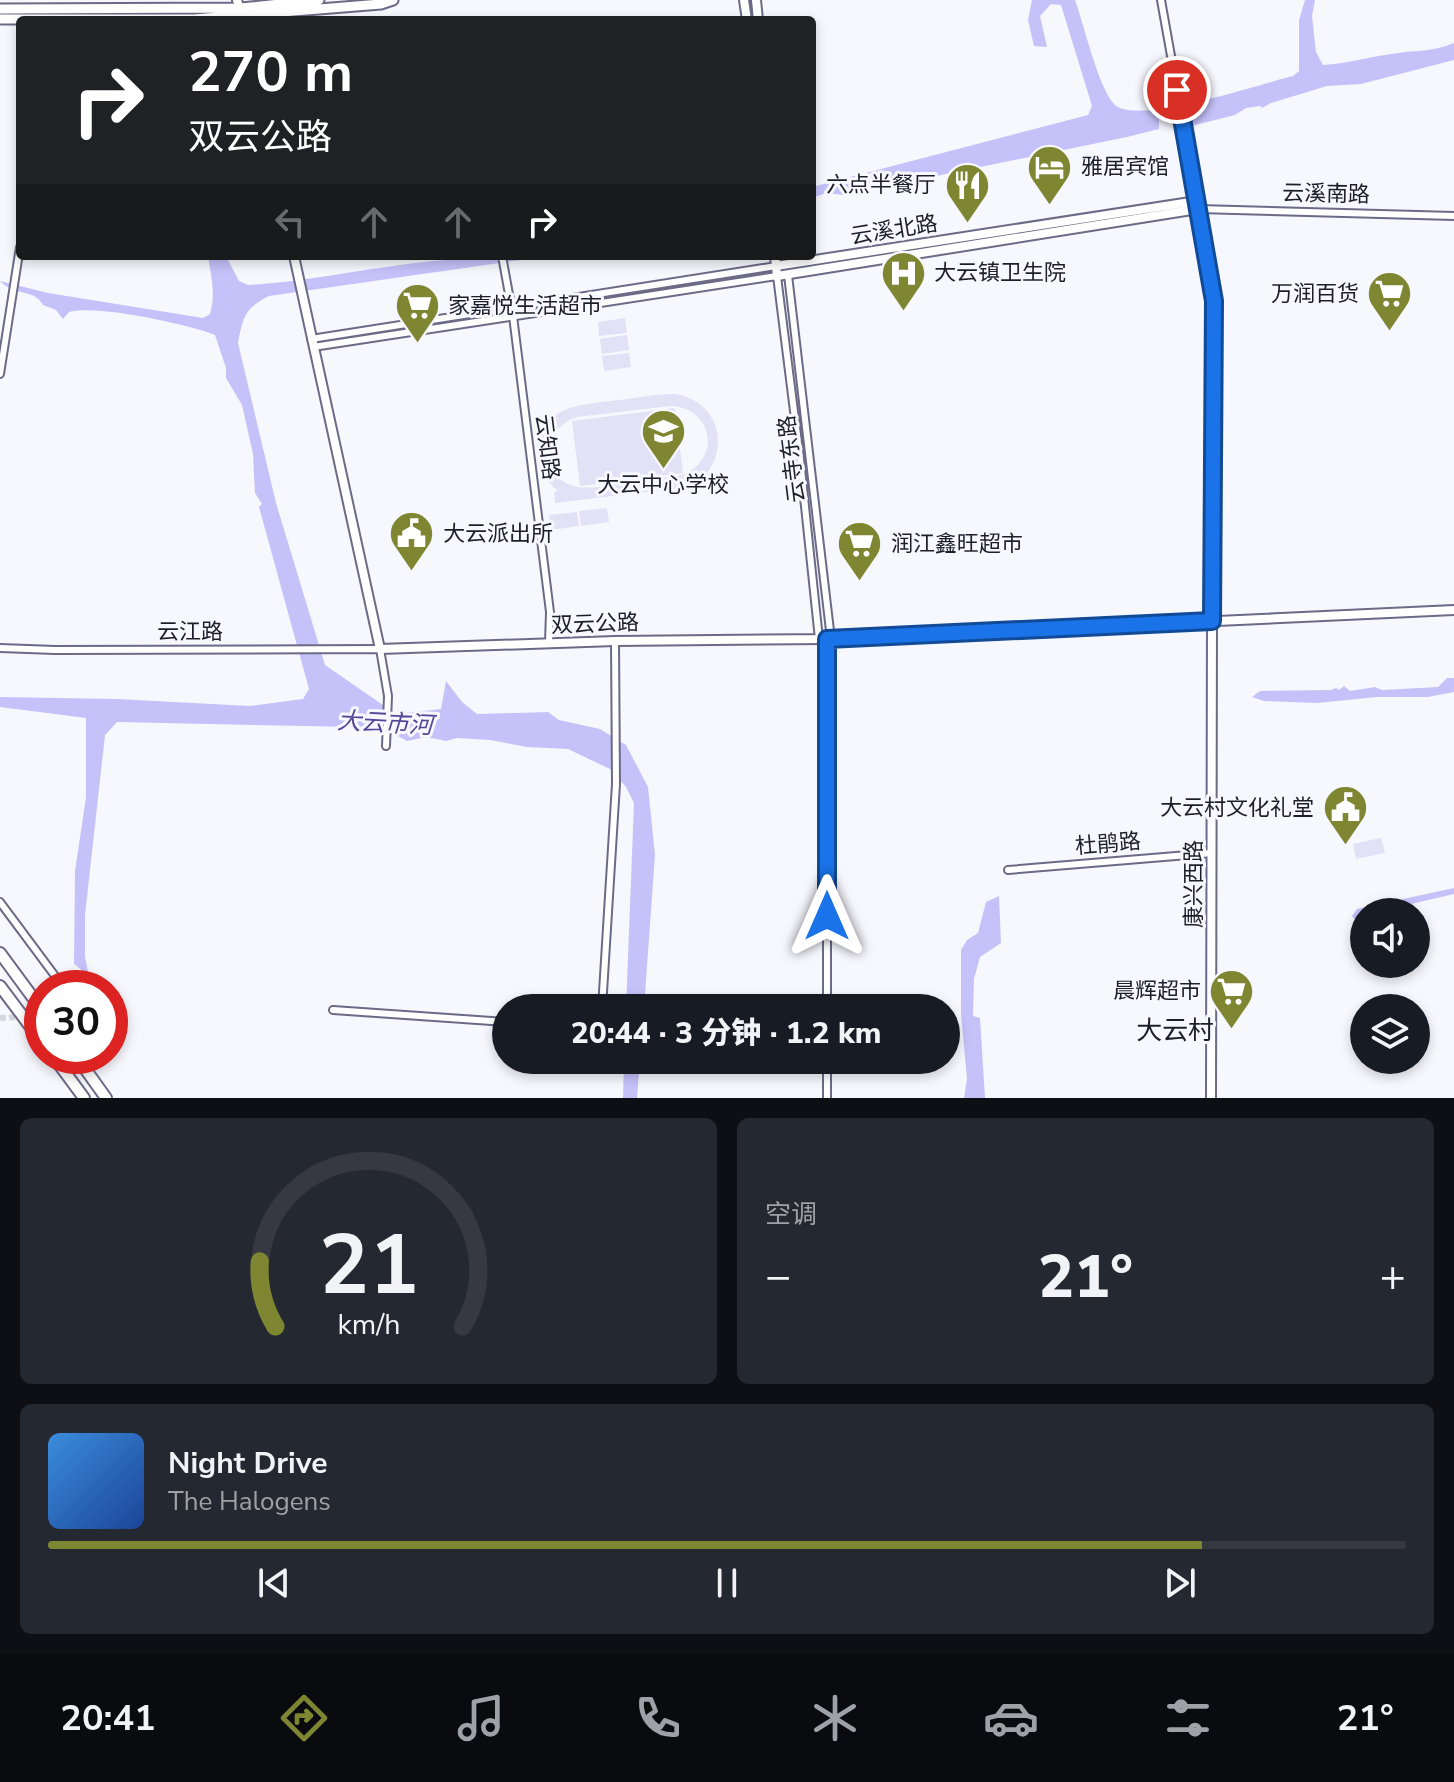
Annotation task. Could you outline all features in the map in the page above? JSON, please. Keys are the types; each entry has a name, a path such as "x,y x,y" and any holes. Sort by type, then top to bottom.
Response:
{"highway":[{"path":"0,953 24,986"},
{"path":"0,986 24,1018"},
{"path":"66,1074 84,1098"},
{"path":"89,1074 106,1098"}],"main road":[{"path":"202,16 319,0"},
{"path":"0,9 241,9 381,4 393,0"}],"street":[{"path":"1161,0 1214,301 1212,621"},
{"name":"云溪南路","path":"1197,205 1454,216"},
{"name":"云溪北路","path":"816,256 1197,205"},
{"name":"云溪北路","path":"312,343 788,275 1197,205"},
{"path":"0,374 18,260"},
{"path":"295,260 380,649 388,696 386,746"},
{"name":"云知路","path":"503,260 550,612 549,643"},
{"path":"787,260 788,275"},
{"name":"云溪北路","path":"312,343 787,260"},
{"path":"776,261 777,276"},
{"name":"云寺东路","path":"788,275 826,639"},
{"name":"云寺东路","path":"777,276 826,639"},
{"name":"双云公路","path":"380,649 615,641 826,639 1454,610"},
{"name":"康兴西路","path":"1211,1098 1212,621"},
{"path":"826,639 827,994"},
{"path":"603,994 616,784 615,641"},
{"name":"云江路","path":"0,648 380,649"},
{"name":"杜鹃路","path":"1008,870 1212,853"},
{"path":"0,902 51,970"},
{"path":"333,1010 492,1021"},
{"path":"827,1074 827,1098"}],"shaded area":[{"path":"625,318 627,333 599,336 598,322"},
{"path":"627,335 629,350 602,354 600,339"},
{"path":"629,353 631,367 604,371 602,356"},
{"path":"674,394 699,404 714,423 718,448 707,473 710,473 712,484 555,503 554,492 558,491 542,472 537,455 540,434 546,423 567,409 579,406","holes":["670,406 697,416 708,438 707,450 692,470 677,476 588,488 565,482 550,465 551,442 556,432 577,417"]},
{"path":"675,408 683,473 580,486 572,421"},
{"path":"607,508 609,522 581,526 579,511"},
{"path":"577,512 579,526 551,530 549,515"},
{"path":"1381,838 1385,853 1356,859 1353,844"}],"water":[{"path":"1032,0 1075,0 1102,84 1114,104 1126,110 1171,107 1293,76 1299,71 1299,20 1305,0 1315,0 1312,16 1316,52 1323,65 1454,43 1454,60 1361,84 1327,86 1262,108 1246,108 1235,115 1179,129 1171,117 1159,119 1159,129 1127,137 843,195 826,193 816,197 816,186 1088,115 1092,106 1061,5 1051,4 1040,16 1047,47 1034,46 1028,20"},
{"name":"大云市河","path":"209,260 228,260 239,281 248,285 442,260 521,260 269,296 246,314 238,343 276,503 325,665 396,714 441,709 446,681 462,702 477,714 548,712 559,720 600,729 626,745 648,787 655,855 645,994 627,994 634,803 626,787 610,769 568,749 457,738 446,741 426,737 407,741 398,736 354,727 117,722 105,735 85,915 88,970 82,970 74,964 75,871 86,797 86,718 0,707 0,697 250,706 303,699 309,689 259,507 262,504 255,493 253,454 242,405 226,378 226,368 215,335 120,313 82,310 69,312 63,319 56,310 43,305 35,297 0,281 48,293 203,318 210,314 213,299"},
{"path":"1447,678 1454,678 1454,692 1428,697 1377,697 1317,703 1264,701 1252,697 1260,691 1339,690 1344,686 1350,691 1375,687 1382,690 1438,687"},
{"path":"1454,888 1454,894 1430,900 1408,898"},
{"path":"999,896 1001,943 980,957 974,979 973,1016 980,1018 985,1098 964,1098 967,1079 961,1014 961,950 967,940 978,933 986,902"},
{"path":"624,1074 639,1074 637,1098 623,1098"}],"tunnel":[{"path":"0,1018 24,1017"}],"place":[{"name":"雅居宾馆","path":"1050,206"},
{"name":"六点半餐厅","path":"967,224"},
{"name":"大云镇卫生院","path":"903,312"},
{"name":"万润百货","path":"1390,333"},
{"name":"家嘉悦生活超市","path":"417,345"},
{"name":"大云中心学校","path":"663,471"},
{"name":"大云派出所","path":"412,573"},
{"name":"润江鑫旺超市","path":"860,583"},
{"name":"大云村文化礼堂","path":"1345,847"},
{"name":"晨辉超市","path":"1232,1030"}],"district":[{"name":"大云村","path":"1175,1030"}],"route":[{"path":"827,916 827,639 1212,621 1214,301 1177,90"}]}
